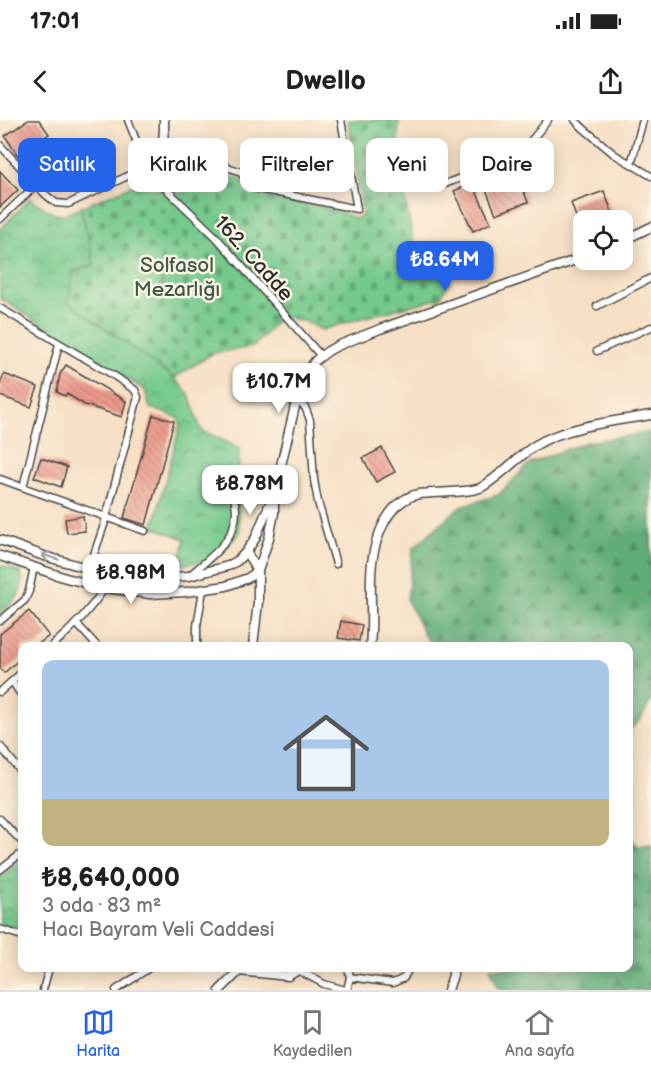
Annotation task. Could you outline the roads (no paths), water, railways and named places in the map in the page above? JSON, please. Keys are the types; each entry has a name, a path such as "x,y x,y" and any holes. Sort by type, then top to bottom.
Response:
{"main road":[{"path":"163,138 164,120"},
{"path":"633,236 651,227"},
{"path":"0,540 44,556 115,576 151,579 189,576 228,566 246,552 255,539 275,491 296,400 304,377 315,361 337,346 380,329 573,261"},
{"path":"370,642 370,576 373,551 378,534 398,502 417,494 480,489 537,444 555,436 578,428 651,415"},
{"path":"253,642 258,602 258,571 269,538 275,491"},
{"path":"246,552 258,571"},
{"path":"0,556 66,578 105,588 150,594 203,590 238,583 258,571"},
{"path":"220,990 238,972"},
{"path":"249,972 288,976 294,972"},
{"path":"448,990 453,972"}],"street":[{"name":"162. Cadde","path":"128,120 135,138"},
{"path":"228,167 239,171 254,188 357,209 341,120"},
{"path":"448,183 498,163 530,142 548,120"},
{"path":"575,120 615,154 651,176"},
{"path":"632,164 643,120"},
{"path":"0,145 18,165"},
{"path":"0,219 29,192"},
{"path":"44,192 56,203 68,204 93,192"},
{"name":"162. Cadde","path":"168,192 216,237 321,356"},
{"path":"597,306 651,278"},
{"path":"0,308 135,390 138,397 106,516 89,569"},
{"path":"597,351 651,327"},
{"path":"23,487 59,344"},
{"path":"296,400 305,407 310,420 314,480 336,564"},
{"path":"189,576 221,548 233,531 236,510 229,476"},
{"path":"0,479 145,531"},
{"path":"0,621 25,600 34,567"},
{"path":"56,642 95,603 105,588"},
{"path":"197,642 197,626 203,590"},
{"path":"76,623 93,642"},
{"path":"0,692 18,676"},
{"path":"12,681 18,690"},
{"path":"0,746 18,768"},
{"path":"0,819 18,838"},
{"path":"0,870 18,856"},
{"path":"0,928 18,935"},
{"path":"43,990 48,972"},
{"path":"116,990 143,972"},
{"path":"303,972 324,984 346,990 349,972"},
{"path":"350,976 393,983 404,978 407,972"}],"park label":[{"name":"Solfasol Mezarlığı","path":"177,277"}]}
